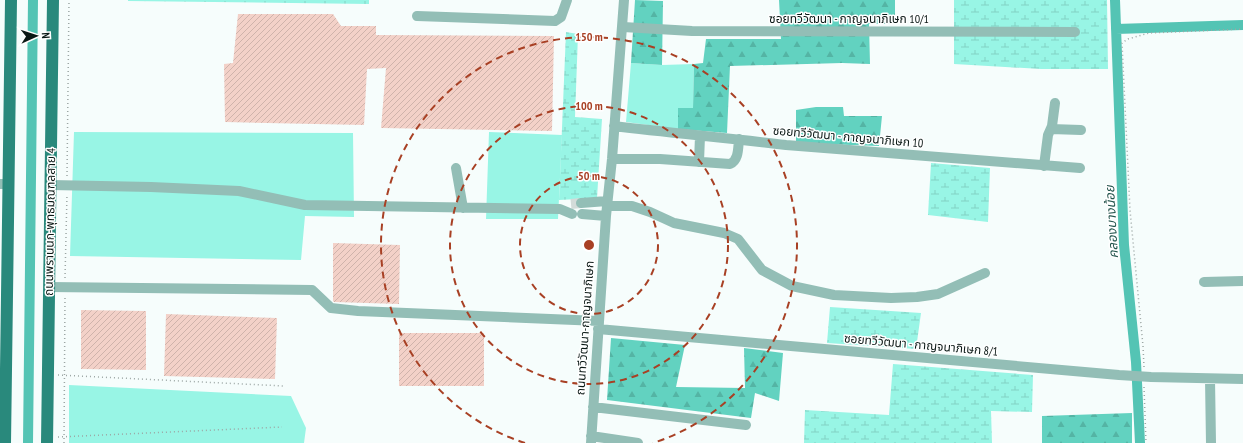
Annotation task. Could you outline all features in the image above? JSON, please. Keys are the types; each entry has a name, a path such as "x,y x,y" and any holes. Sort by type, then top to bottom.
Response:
{"main road":[{"path":"5,443 4,184 11,0"},
{"name":"ถนนพรานนก-พุทธมณฑลสาย 4","path":"47,440 53,0"}],"street":[{"path":"417,16 555,21 560,17 567,0"},
{"name":"ถนนทวีวัฒนา-กาญจนาภิเษก","path":"591,440 598,325 623,28 624,0"},
{"name":"ซอยทวีวัฒนา - กาญจนาภิเษก 10/1","path":"623,28 692,31 1075,32"},
{"path":"1044,166 1048,135 1054,119 1054,103"},
{"name":"ซอยทวีวัฒนา - กาญจนาภิเษก 10","path":"614,126 786,145 1080,168"},
{"path":"1051,129 1081,130"},
{"path":"699,162 700,136"},
{"path":"612,159 660,159 730,164 733,163 737,157 739,139"},
{"path":"456,168 463,208"},
{"path":"51,185 239,191 305,205 560,209 575,211 632,206 674,223 724,233 738,239 762,270 792,286 834,295 891,298 917,297 938,294 985,273"},
{"path":"582,203 607,208"},
{"path":"1204,282 1243,281"},
{"name":"ซอยทวีวัฒนา - กาญจนาภิเษก 8/1","path":"49,287 312,290 331,308 352,310 598,325 1119,376 1148,375 1210,379 1243,378"},
{"path":"1210,379 1211,443"},
{"path":"593,407 746,425"},
{"path":"591,440 638,443"}],"path":[{"path":"64,443 69,0"},
{"path":"1148,375 1143,346 1130,210 1122,43 1128,39 1149,34 1243,29"},
{"path":"48,374 284,386"},
{"path":"1144,386 1146,443"},
{"path":"47,440 64,436 282,427"}],"green space":[{"path":"369,0 369,4 128,1"},
{"path":"635,0 663,1 662,65 631,63"},
{"path":"779,0 895,0 895,24 869,24 870,64 842,63 730,66 727,133 678,129 678,108 693,108 694,64 703,63 706,39 781,39"},
{"path":"954,0 1107,0 1108,69 1041,69 954,64"},
{"path":"566,32 578,34 575,117 602,119 597,198 559,200"},
{"path":"631,63 662,65 694,64 693,108 678,129 626,122"},
{"path":"816,107 843,107 844,116 882,116 879,146 796,143 796,110"},
{"path":"74,132 353,133 354,217 305,216 301,260 70,256"},
{"path":"489,132 562,135 558,219 486,219"},
{"path":"931,163 990,168 988,222 928,215"},
{"path":"830,307 921,313 916,349 827,343"},
{"path":"611,338 685,345 676,387 745,388 744,348 783,353 779,401 755,393 751,418 607,400"},
{"path":"893,364 1033,375 1032,412 991,411 992,443 804,443 805,410 889,415"},
{"path":"69,385 291,396 306,428 304,443 69,443"},
{"path":"1132,413 1132,443 1042,443 1042,416"}],"building":[{"path":"238,14 333,14 341,26 376,26 376,35 554,36 552,131 381,128 386,68 367,69 364,125 225,122 224,64 233,63"},
{"path":"333,243 400,245 399,304 334,302"},
{"path":"81,310 146,311 146,370 81,369"},
{"path":"166,314 277,318 275,379 164,376"},
{"path":"399,333 484,333 484,386 399,386"}],"waterway":[{"path":"28,443 33,0"},
{"name":"คลองบางน้อย","path":"1115,0 1124,245 1136,362 1140,443"},
{"path":"1116,29 1243,25"}],"tunnel":[{"path":"571,204 581,203"}]}
